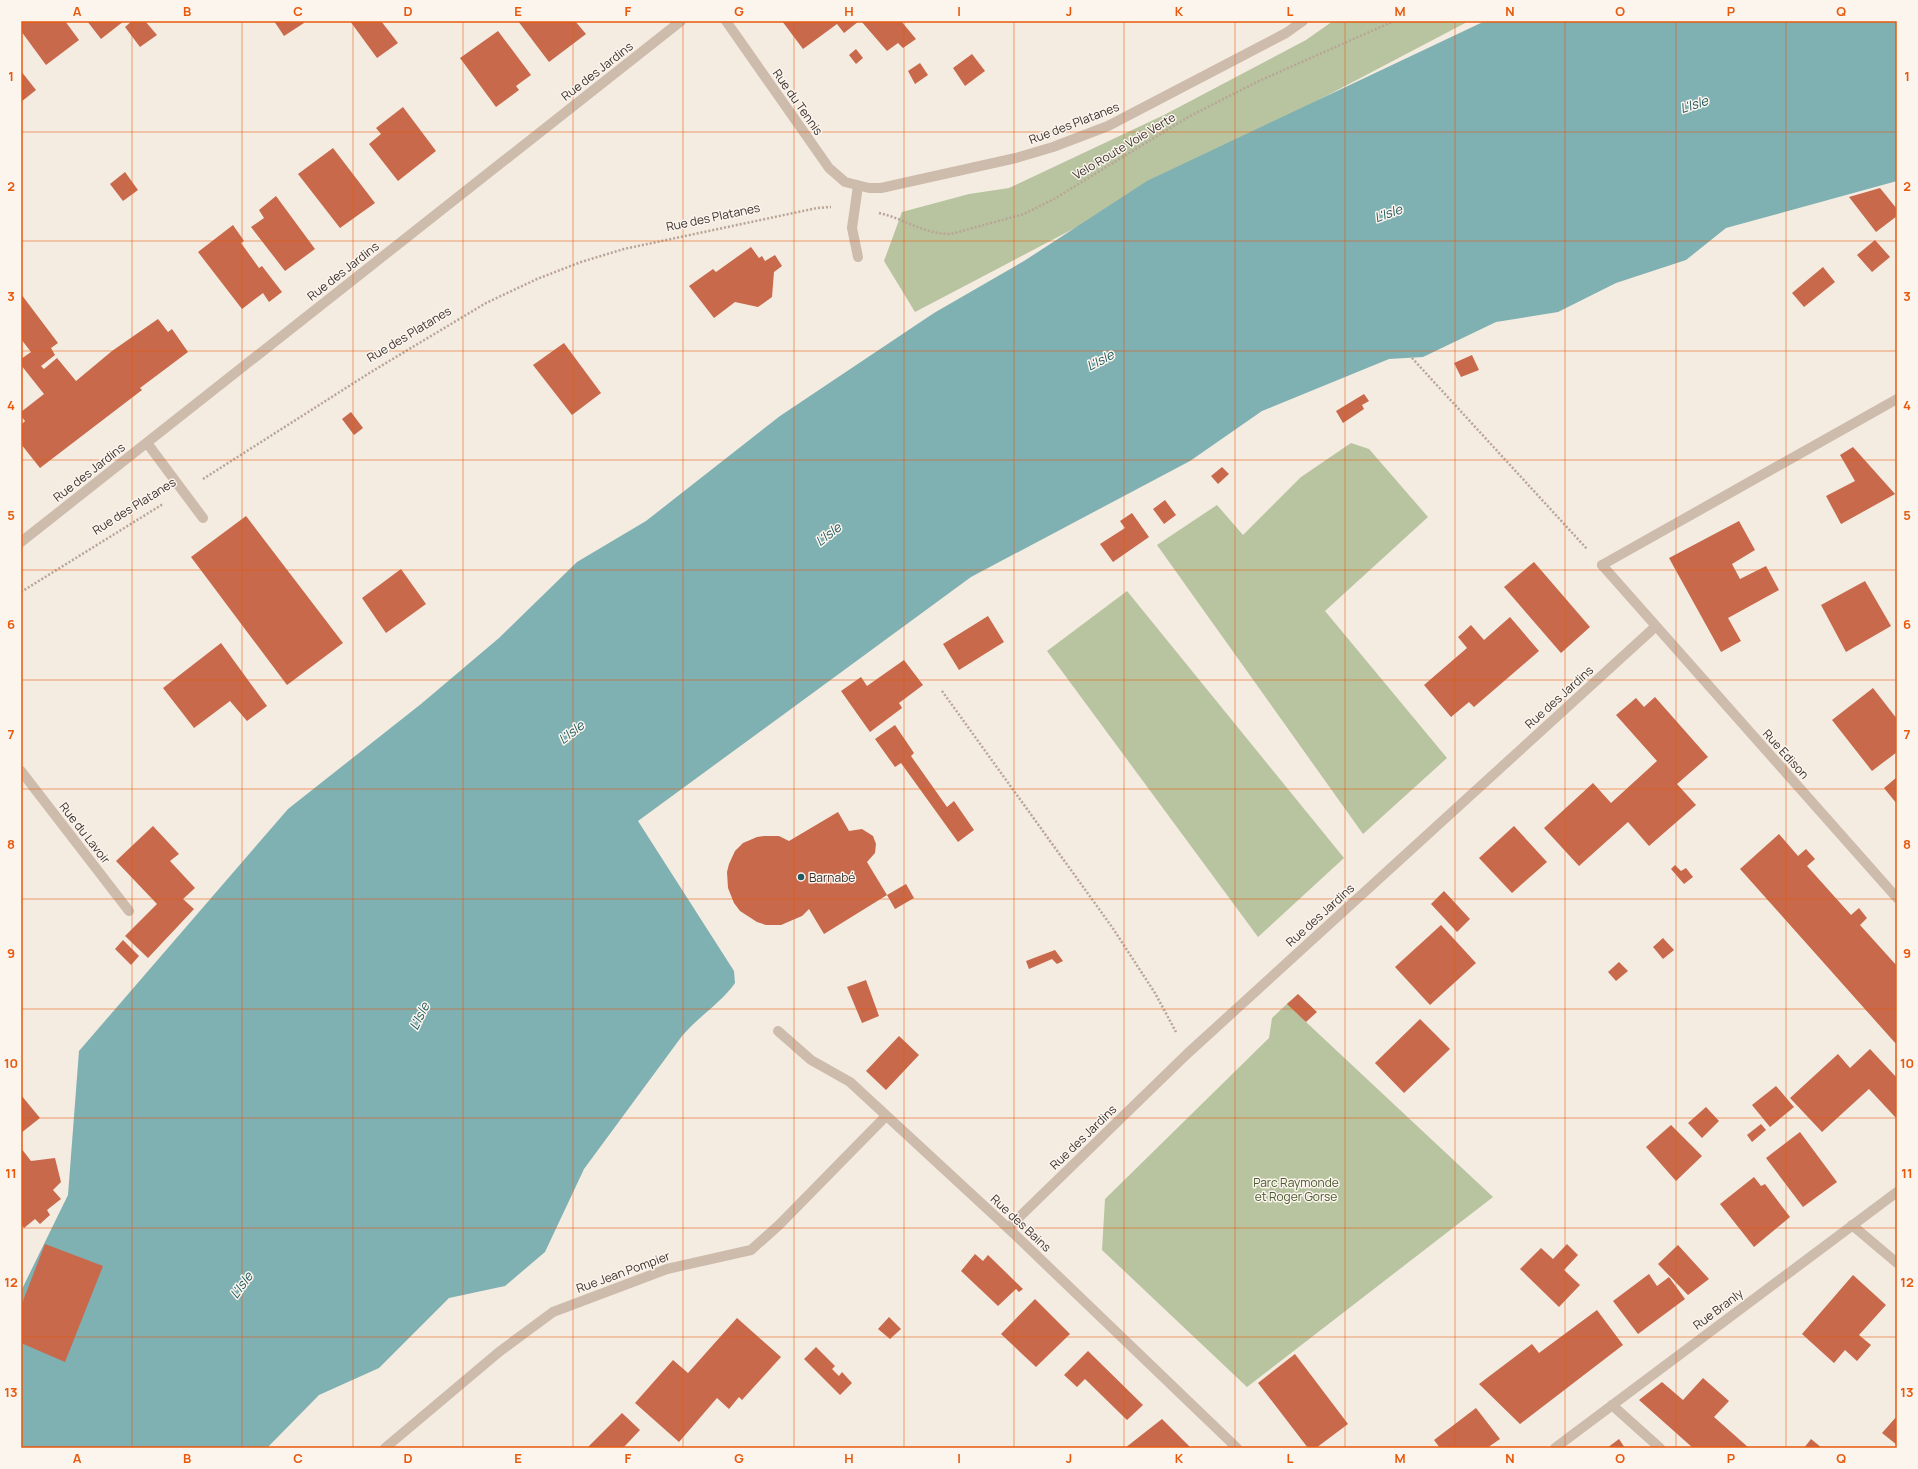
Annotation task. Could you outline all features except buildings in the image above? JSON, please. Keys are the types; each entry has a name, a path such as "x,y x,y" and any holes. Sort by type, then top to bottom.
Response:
{"street":[{"name":"Rue des Jardins","path":"21,542 681,21"},
{"name":"Rue du Tennis","path":"726,21 829,168 845,182 858,186"},
{"name":"Rue des Platanes","path":"858,186 869,188 896,186 1016,158 1053,147 1108,126 1286,32 1303,21"},
{"path":"858,186 852,228 858,257"},
{"path":"1602,565 1897,400"},
{"path":"147,443 203,518"},
{"name":"Rue Edison","path":"1602,565 1655,627 1897,898"},
{"name":"Rue des Jardins","path":"1008,1228 1187,1054 1655,627"},
{"name":"Rue du Lavoir","path":"21,771 128,911"},
{"name":"Rue des Bains","path":"778,1031 811,1060 850,1082 1008,1228 1237,1448"},
{"name":"Rue Jean Pompier","path":"385,1448 499,1352 553,1312 667,1269 751,1250 779,1225 886,1116"},
{"name":"Rue Branly","path":"1555,1448 1897,1192"},
{"path":"1852,1225 1897,1263"},
{"path":"1612,1405 1660,1448"}],"path":[{"name":"Velo Route Voie Verte","path":"855,208 888,215 918,229 940,234 951,234 1024,214 1054,199 1190,116 1259,81 1394,21"},
{"name":"Rue des Platanes","path":"21,592 184,491 371,372 486,303 537,279 581,262 624,249 817,208 855,208"},
{"path":"1412,358 1602,565"},
{"path":"942,691 1112,927 1155,993 1187,1054"}],"green space":[{"path":"1333,21 1469,21 915,312 884,261 902,212 969,194 1009,188 1164,115 1306,40"},
{"path":"1351,443 1369,449 1428,517 1325,611 1447,758 1363,834 1157,545 1217,505 1243,535 1301,477"},
{"path":"1127,591 1344,858 1258,937 1047,651"},
{"name":"Parc Raymonde et Roger Gorse","path":"1290,1001 1306,1022 1493,1197 1247,1387 1102,1250 1105,1199 1269,1038 1272,1018"}],"water":[{"name":"L'Isle","path":"1485,21 1897,21 1897,181 1726,228 1686,260 1616,283 1558,312 1496,322 1423,357 1389,359 1262,411 1190,461 971,577 638,821 734,971 735,983 723,997 682,1036 584,1169 545,1252 505,1286 449,1298 379,1368 319,1395 267,1448 21,1448 21,1291 68,1195 79,1051 288,809 421,704 499,638 577,562 646,521 780,416 934,313 1024,261 1147,181"}],"place":[{"name":"Barnabé","path":"801,877"}]}
